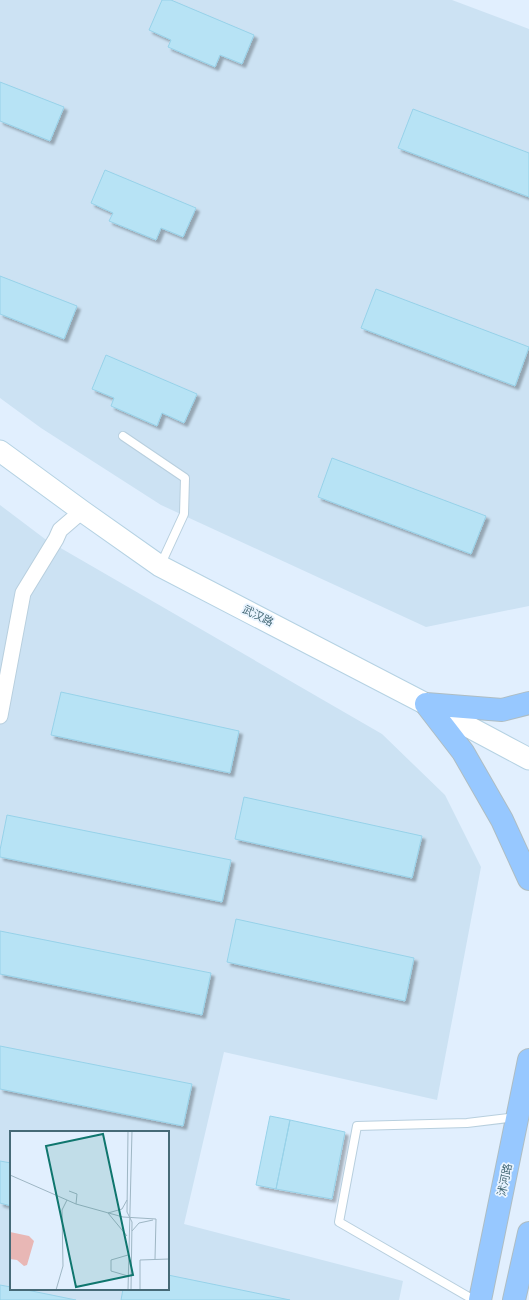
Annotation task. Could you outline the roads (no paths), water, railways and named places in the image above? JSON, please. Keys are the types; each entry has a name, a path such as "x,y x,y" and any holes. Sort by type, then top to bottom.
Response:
{"main road":[{"path":"426,704 502,710 529,703"},
{"path":"426,704 463,752 502,820 529,879"},
{"name":"沭河路","path":"480,1300 529,1060"},
{"path":"514,1300 529,1232"}],"street":[{"name":"武汉路","path":"0,451 160,566 529,759"},
{"path":"0,716 23,593 60,530 82,511"}],"lane":[{"path":"124,436 184,478 184,514 160,566"},
{"path":"474,1300 339,1222 357,1126 467,1123 518,1117"}]}
